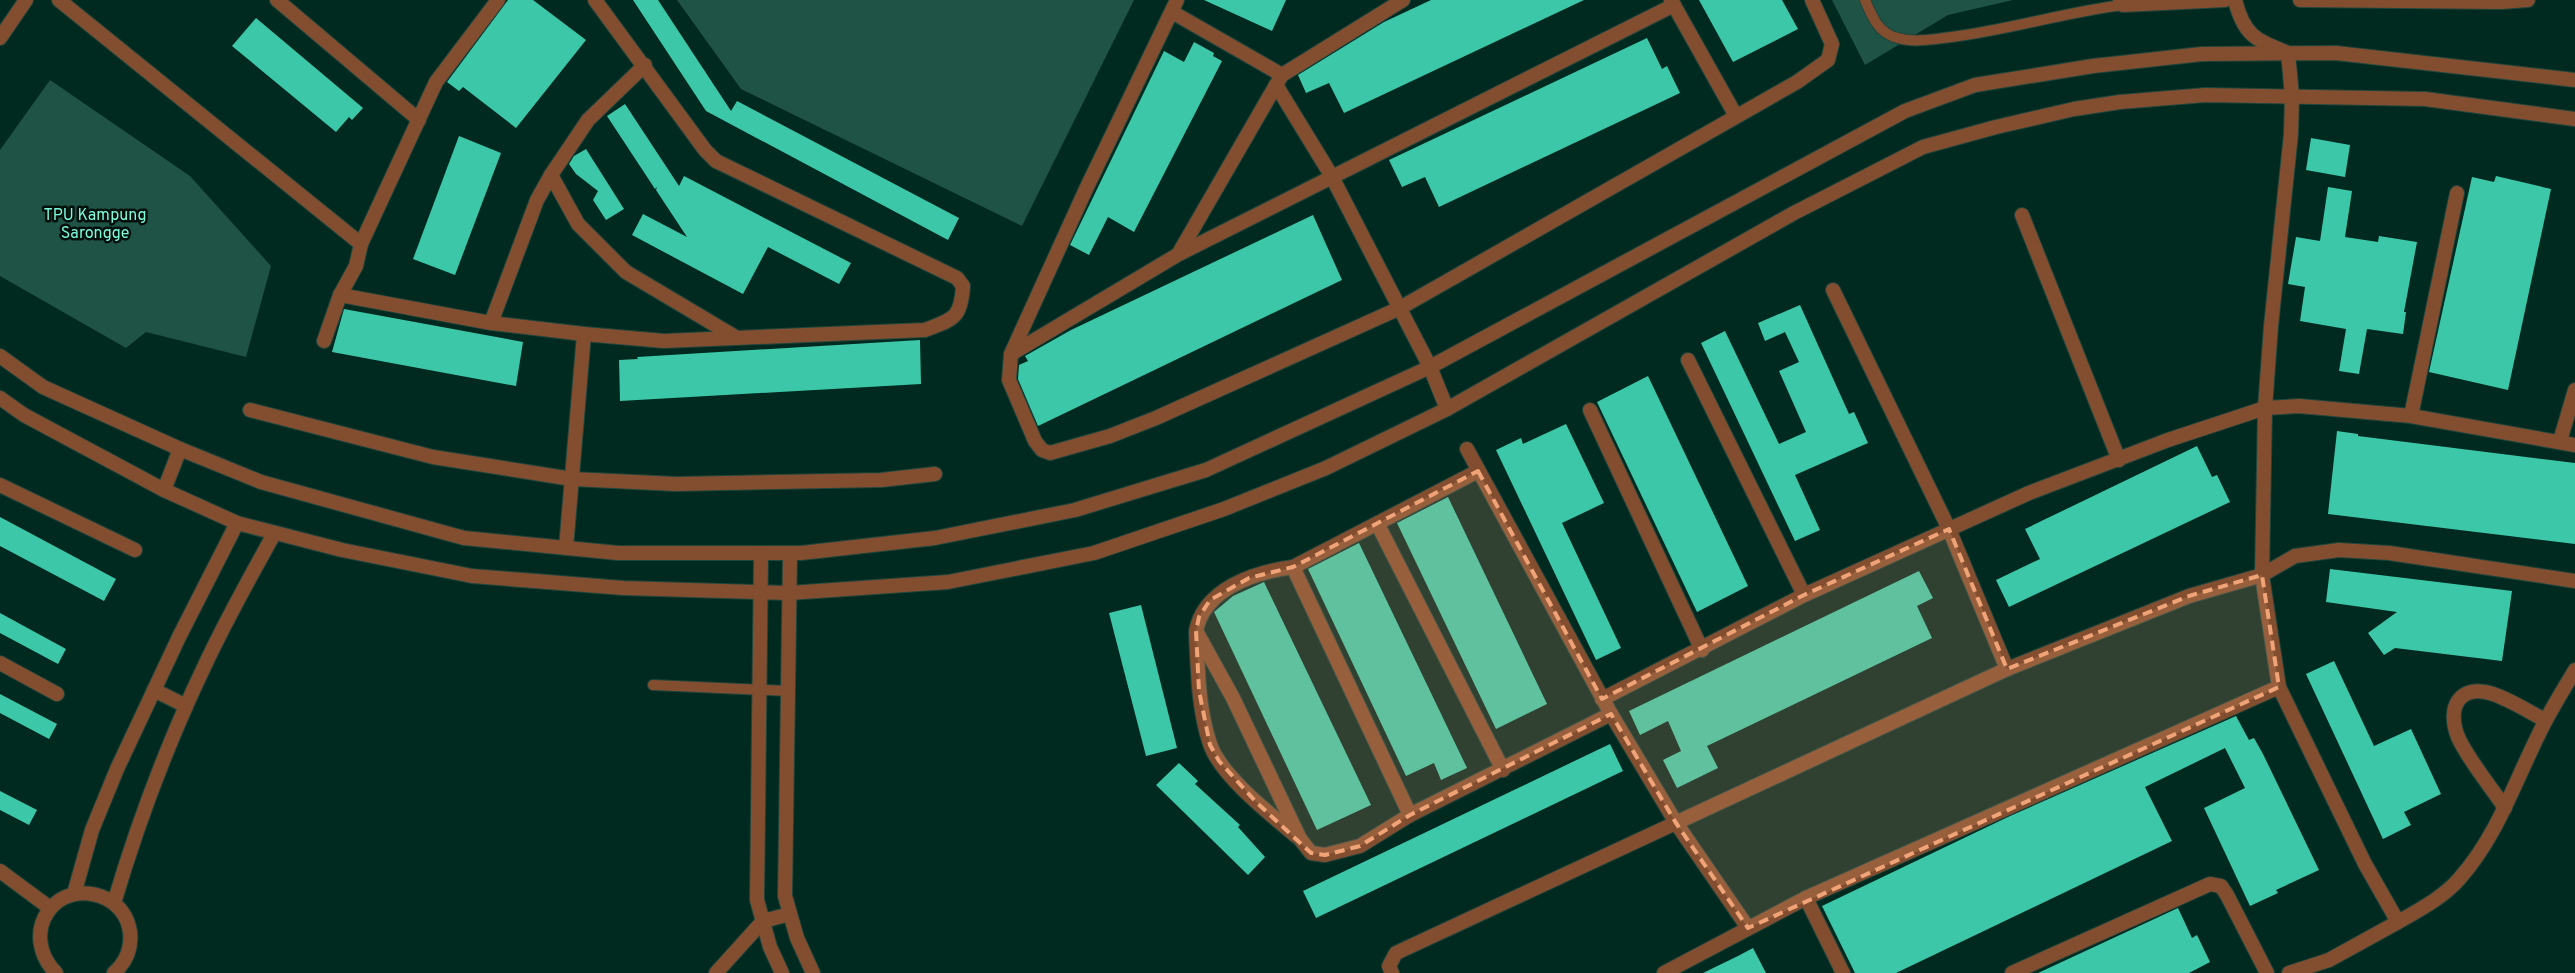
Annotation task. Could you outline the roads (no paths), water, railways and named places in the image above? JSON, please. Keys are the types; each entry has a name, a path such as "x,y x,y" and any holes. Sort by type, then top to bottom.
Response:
{"street":[{"path":"0,38 26,0"},
{"path":"59,0 361,244"},
{"path":"277,0 419,120"},
{"path":"324,341 340,295 356,266 361,244 436,82 498,0"},
{"path":"340,295 491,323 664,341 925,330 954,319 960,309 963,286 961,282 948,272 716,161 705,150 596,0"},
{"path":"1379,0 1398,4"},
{"path":"1447,409 1430,367 1400,308 1279,80 1175,6 1086,189 1010,354 1009,380 1035,441 1042,450 1050,453 1110,436 1165,415 1400,308 1797,82 1828,60 1832,44 1812,0"},
{"path":"2121,3 2225,0"},
{"path":"2235,0 2239,17 2251,35 2255,39 2288,53"},
{"path":"2300,0 2501,2 2528,0"},
{"path":"1010,354 1179,254 1673,2 1736,116"},
{"path":"1179,254 1279,80 1398,4"},
{"path":"2288,53 2292,96 2291,134 2270,326 2265,408 2262,574 2280,687 2365,864 2398,922"},
{"path":"0,356 43,387 180,450 261,482 464,538 618,553 790,553 935,538 1075,510 1206,470 1430,367 1904,111 1975,85 2121,62 2202,54 2288,53 2336,53 2575,80"},
{"path":"491,323 537,200 551,175 588,120 645,65"},
{"path":"0,398 24,415 164,490 237,522 274,534 342,550 472,576 623,588 789,593 948,582 1094,553 1224,509 1326,468 1447,409 1794,213 1923,147 2064,111 2120,102 2206,95 2426,99 2575,119"},
{"path":"551,175 578,224 626,272 737,338"},
{"path":"2411,416 2457,193"},
{"path":"2022,215 2119,460"},
{"path":"1834,290 1949,529 2007,669"},
{"path":"566,548 584,334"},
{"path":"1688,360 1804,595"},
{"path":"2560,441 2575,390"},
{"path":"1602,699 1702,650 1804,595 2029,493 2168,440 2265,408 2298,406 2411,416 2575,445"},
{"path":"250,410 433,457 572,479 676,484 881,480 935,474"},
{"path":"1590,410 1702,650"},
{"path":"1467,449 1602,699 1676,823 1748,928"},
{"path":"164,490 180,450"},
{"path":"1478,471 1378,525 1293,567 1272,570 1249,578 1210,600 1199,617 1196,631 1199,691 1210,744 1219,761 1256,802 1311,852 1325,855 1360,846 1410,815 1503,770 1611,714"},
{"path":"0,485 135,550"},
{"path":"74,894 96,822 117,770 154,690 237,522"},
{"path":"1378,525 1503,770"},
{"path":"114,903 136,831 186,706 205,664 274,534"},
{"path":"1392,973 1389,966 1396,954 2007,669 2189,596 2262,574 2295,556 2338,550 2389,553 2575,581"},
{"path":"761,553 758,900 770,947 782,973"},
{"path":"790,553 786,896 797,938 813,973"},
{"path":"1293,567 1410,815"},
{"path":"1196,631 1233,698 1300,840"},
{"path":"0,662 57,694"},
{"path":"2289,973 2329,960 2425,906 2459,880 2479,854 2504,808 2546,720 2575,670"},
{"path":"1664,973 1806,898 2280,687"},
{"path":"154,690 186,706"},
{"path":"2504,808 2458,738 2452,719 2454,704 2462,696 2477,692 2493,694 2546,720"},
{"path":"0,871 50,908"},
{"path":"2012,973 2210,884 2221,886 2227,895 2267,973"},
{"path":"56,973 46,962 40,948 43,920 50,908 61,899 74,894 95,894 114,903 124,913 129,926 131,941 128,955 114,973"},
{"path":"1806,898 1843,973"},
{"path":"716,973 763,920 790,914"}],"lane":[{"path":"1865,0 1880,29 1897,38 1924,40 1964,35 2121,3"},
{"path":"653,685 788,691"}],"park label":[{"name":"TPU Kampung Sarongge","path":"95,223"}]}
